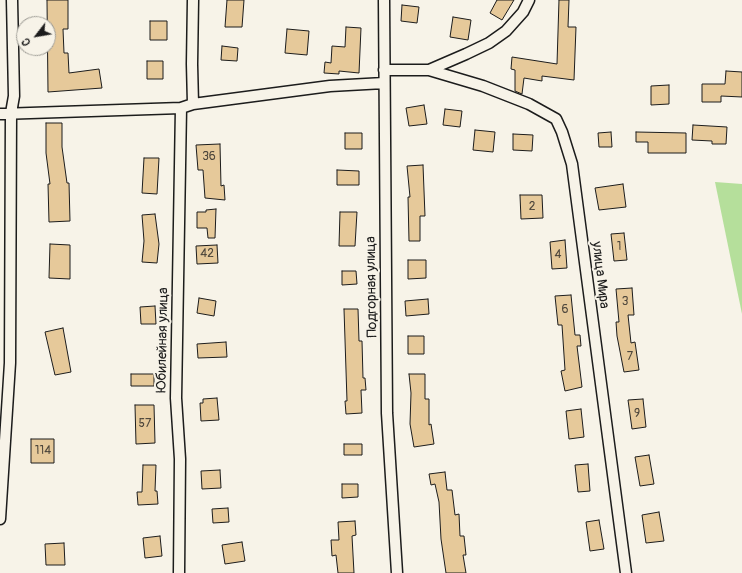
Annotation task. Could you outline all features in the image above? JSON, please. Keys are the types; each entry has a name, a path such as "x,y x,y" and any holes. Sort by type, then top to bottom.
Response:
{"street":[{"path":"0,519 10,363 11,113 14,96 12,0"},
{"path":"193,0 193,104"},
{"name":"Подгорная улица","path":"384,0 387,413 397,573"},
{"path":"384,70 429,70 489,43 506,31 523,12 529,0"},
{"name":"улица Мира","path":"429,70 483,86 529,104 556,119 562,132 572,164 626,573"},
{"path":"0,114 181,108 193,104 330,86 384,82"},
{"name":"Юбилейная улица","path":"179,573 180,459 176,398 181,108"}],"green space":[{"path":"715,182 742,184 742,314"}],"building":[{"path":"47,0 68,0 68,29 63,29 64,53 68,53 69,73 99,69 102,88 48,92 48,56 56,56 56,16 47,16"},
{"path":"227,0 244,0 242,27 225,27"},
{"path":"497,0 514,0 502,20 490,13"},
{"path":"559,0 569,0 568,27 576,27 574,80 542,76 542,81 524,78 522,94 515,91 515,70 511,69 512,57 557,64"},
{"path":"402,5 419,7 417,23 401,21"},
{"path":"453,17 471,20 468,40 450,37"},
{"path":"150,21 167,21 167,40 150,40"},
{"path":"346,27 361,28 359,73 339,71 339,74 324,73 325,62 331,63 332,46 345,47"},
{"path":"287,29 309,31 307,55 285,53"},
{"path":"222,46 238,48 237,61 221,60"},
{"path":"147,61 163,61 163,79 147,79"},
{"path":"726,71 742,72 742,97 721,96 721,102 702,102 702,84 725,84"},
{"path":"669,85 669,104 651,105 651,86"},
{"path":"424,105 427,124 409,126 406,108"},
{"path":"445,109 462,111 460,127 443,125"},
{"path":"46,123 62,123 62,147 67,183 69,183 70,221 49,222 48,184 50,184 46,153"},
{"path":"693,125 727,127 726,144 712,144 712,141 692,140"},
{"path":"475,130 495,132 493,152 473,150"},
{"path":"611,132 612,147 599,147 598,133"},
{"path":"636,132 686,133 686,153 648,153 648,142 636,142"},
{"path":"345,133 362,133 362,149 345,149"},
{"path":"513,134 533,135 532,151 513,150"},
{"path":"220,144 221,186 224,185 225,200 205,198 203,170 198,170 196,145"},
{"path":"144,158 159,158 157,194 142,193"},
{"path":"423,165 425,216 420,216 420,241 409,241 408,197 410,197 407,166"},
{"path":"337,170 359,171 359,185 337,185"},
{"path":"623,184 626,207 599,210 595,188"},
{"path":"520,195 542,195 543,218 521,219"},
{"path":"216,209 215,238 208,238 207,228 197,228 197,212 206,212 206,210"},
{"path":"340,212 357,212 355,246 339,246"},
{"path":"155,214 159,244 157,263 142,262 144,241 142,215"},
{"path":"624,233 627,260 614,261 611,234"},
{"path":"565,240 567,268 552,269 550,242"},
{"path":"50,244 70,245 70,279 49,278"},
{"path":"217,245 218,263 197,264 196,246"},
{"path":"408,260 426,260 426,278 408,279"},
{"path":"342,271 356,271 357,284 342,285"},
{"path":"632,288 634,315 628,315 631,343 635,342 639,370 624,372 617,336 616,322 619,322 616,289"},
{"path":"571,295 575,335 580,335 581,346 577,346 582,387 565,391 561,371 565,370 562,325 558,325 555,296"},
{"path":"199,298 216,301 214,316 197,313"},
{"path":"428,299 429,314 406,316 405,301"},
{"path":"155,306 156,324 141,324 140,307"},
{"path":"344,309 358,309 359,341 362,341 363,378 365,378 366,390 361,390 362,413 346,414 345,401 347,401"},
{"path":"63,328 71,372 55,375 45,332"},
{"path":"408,336 424,336 424,354 408,354"},
{"path":"226,342 227,357 198,358 197,344"},
{"path":"131,374 154,374 154,386 131,386"},
{"path":"409,374 425,374 425,399 429,399 429,425 431,424 434,444 414,447 410,424 411,393"},
{"path":"217,398 219,420 201,421 200,403 203,403 203,399"},
{"path":"643,399 646,427 632,429 628,400"},
{"path":"135,405 154,405 155,443 136,444"},
{"path":"581,409 584,437 569,439 566,411"},
{"path":"31,439 54,439 54,463 31,463"},
{"path":"344,444 362,444 362,455 344,455"},
{"path":"649,455 654,484 640,486 635,457"},
{"path":"588,464 590,491 578,492 575,465"},
{"path":"143,465 156,465 155,491 157,491 158,504 138,505 137,492 142,492"},
{"path":"220,470 221,488 202,489 201,471"},
{"path":"445,472 447,490 452,490 455,515 459,514 460,536 464,536 466,555 463,555 466,573 446,573 441,539 439,502 435,484 431,485 429,474"},
{"path":"342,484 358,484 358,497 342,498"},
{"path":"228,508 229,522 213,523 212,509"},
{"path":"659,512 664,541 646,543 642,515"},
{"path":"599,520 604,549 590,551 586,522"},
{"path":"355,521 356,535 352,536 354,573 338,573 336,555 332,556 331,540 339,540 338,522"},
{"path":"160,536 162,556 145,558 143,538"},
{"path":"242,542 245,561 225,564 222,545"},
{"path":"64,543 65,565 46,565 45,544"}]}
